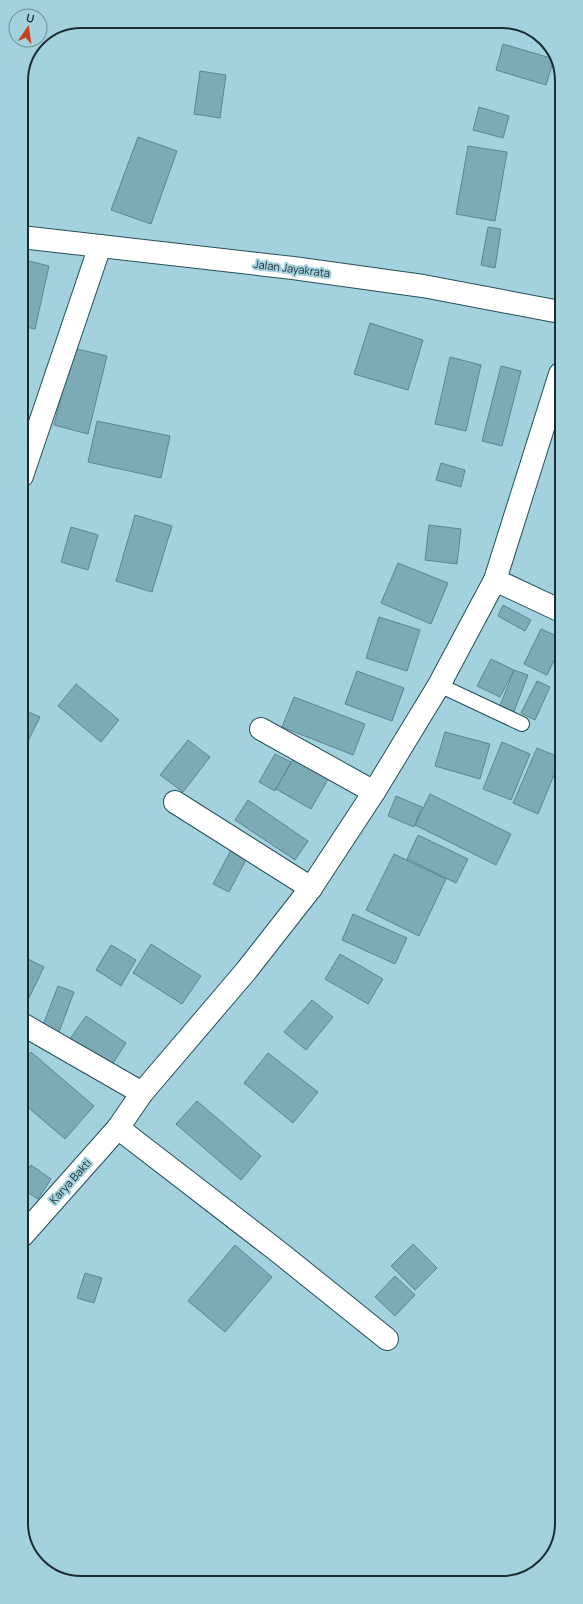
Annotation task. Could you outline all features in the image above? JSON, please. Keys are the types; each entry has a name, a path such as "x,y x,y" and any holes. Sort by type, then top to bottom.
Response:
{"street":[{"name":"Jalan Jayakrata","path":"28,238 293,268 415,285 555,311"},
{"path":"28,458 100,246"},
{"name":"Karya Bakti","path":"28,1229 118,1128 142,1093 246,971 311,888 374,792 439,685 495,580 555,390"},
{"path":"495,580 555,608"},
{"path":"261,729 374,792"},
{"path":"175,802 311,888"},
{"path":"28,1027 142,1093"},
{"path":"118,1128 280,1253 387,1339"}],"lane":[{"path":"439,685 522,724"}],"building":[{"path":"503,44 550,58 552,65 546,85 496,70"},
{"path":"200,71 226,75 220,118 194,114"},
{"path":"479,107 509,116 503,138 473,130"},
{"path":"138,137 177,151 151,224 111,210"},
{"path":"468,146 507,152 495,221 456,214"},
{"path":"488,227 501,229 495,268 481,265"},
{"path":"28,261 49,266 35,329 28,328"},
{"path":"370,323 423,340 408,390 354,374"},
{"path":"73,348 107,356 88,434 54,425"},
{"path":"450,357 481,365 466,431 435,424"},
{"path":"501,366 521,371 502,446 482,441"},
{"path":"97,421 170,436 161,478 88,462"},
{"path":"441,463 465,470 461,487 436,480"},
{"path":"135,515 172,526 152,592 116,581"},
{"path":"429,525 461,529 457,564 425,560"},
{"path":"71,527 98,535 88,570 61,562"},
{"path":"398,563 448,583 431,624 381,603"},
{"path":"503,605 531,620 525,631 498,616"},
{"path":"379,617 420,630 407,671 366,658"},
{"path":"541,629 555,635 555,658 547,675 524,664"},
{"path":"491,659 514,670 500,697 477,686"},
{"path":"514,670 528,675 513,714 499,708"},
{"path":"357,671 404,688 392,721 345,704"},
{"path":"537,681 550,687 535,720 521,713"},
{"path":"76,684 119,720 101,742 58,706"},
{"path":"294,697 365,724 353,755 282,727"},
{"path":"28,712 40,717 28,741"},
{"path":"445,732 490,744 480,779 435,766"},
{"path":"188,740 210,757 183,792 160,775"},
{"path":"502,742 530,754 511,800 483,789"},
{"path":"537,748 555,756 555,773 538,814 513,803"},
{"path":"275,754 291,762 275,791 259,782"},
{"path":"296,754 331,774 311,809 276,789"},
{"path":"430,794 511,834 496,865 415,825"},
{"path":"396,796 422,807 414,827 388,816"},
{"path":"248,800 308,841 295,860 235,820"},
{"path":"418,835 468,859 456,883 407,859"},
{"path":"231,850 247,858 229,892 213,884"},
{"path":"394,854 446,879 419,936 366,910"},
{"path":"353,914 407,938 395,964 342,940"},
{"path":"151,944 201,976 182,1004 133,973"},
{"path":"111,945 136,960 121,986 96,970"},
{"path":"340,954 383,979 368,1004 325,979"},
{"path":"28,959 44,967 28,1000"},
{"path":"58,986 74,992 59,1032 43,1025"},
{"path":"312,1000 333,1017 306,1050 284,1032"},
{"path":"86,1016 126,1043 108,1071 67,1043"},
{"path":"31,1052 94,1106 65,1139 28,1107 28,1056"},
{"path":"268,1053 318,1092 293,1123 244,1083"},
{"path":"197,1101 261,1156 241,1180 176,1124"},
{"path":"31,1165 51,1179 38,1199 28,1193 28,1170"},
{"path":"413,1244 437,1268 415,1290 391,1266"},
{"path":"235,1245 272,1277 225,1332 188,1301"},
{"path":"85,1273 102,1278 94,1303 77,1298"},
{"path":"395,1276 415,1295 395,1316 375,1297"}]}
